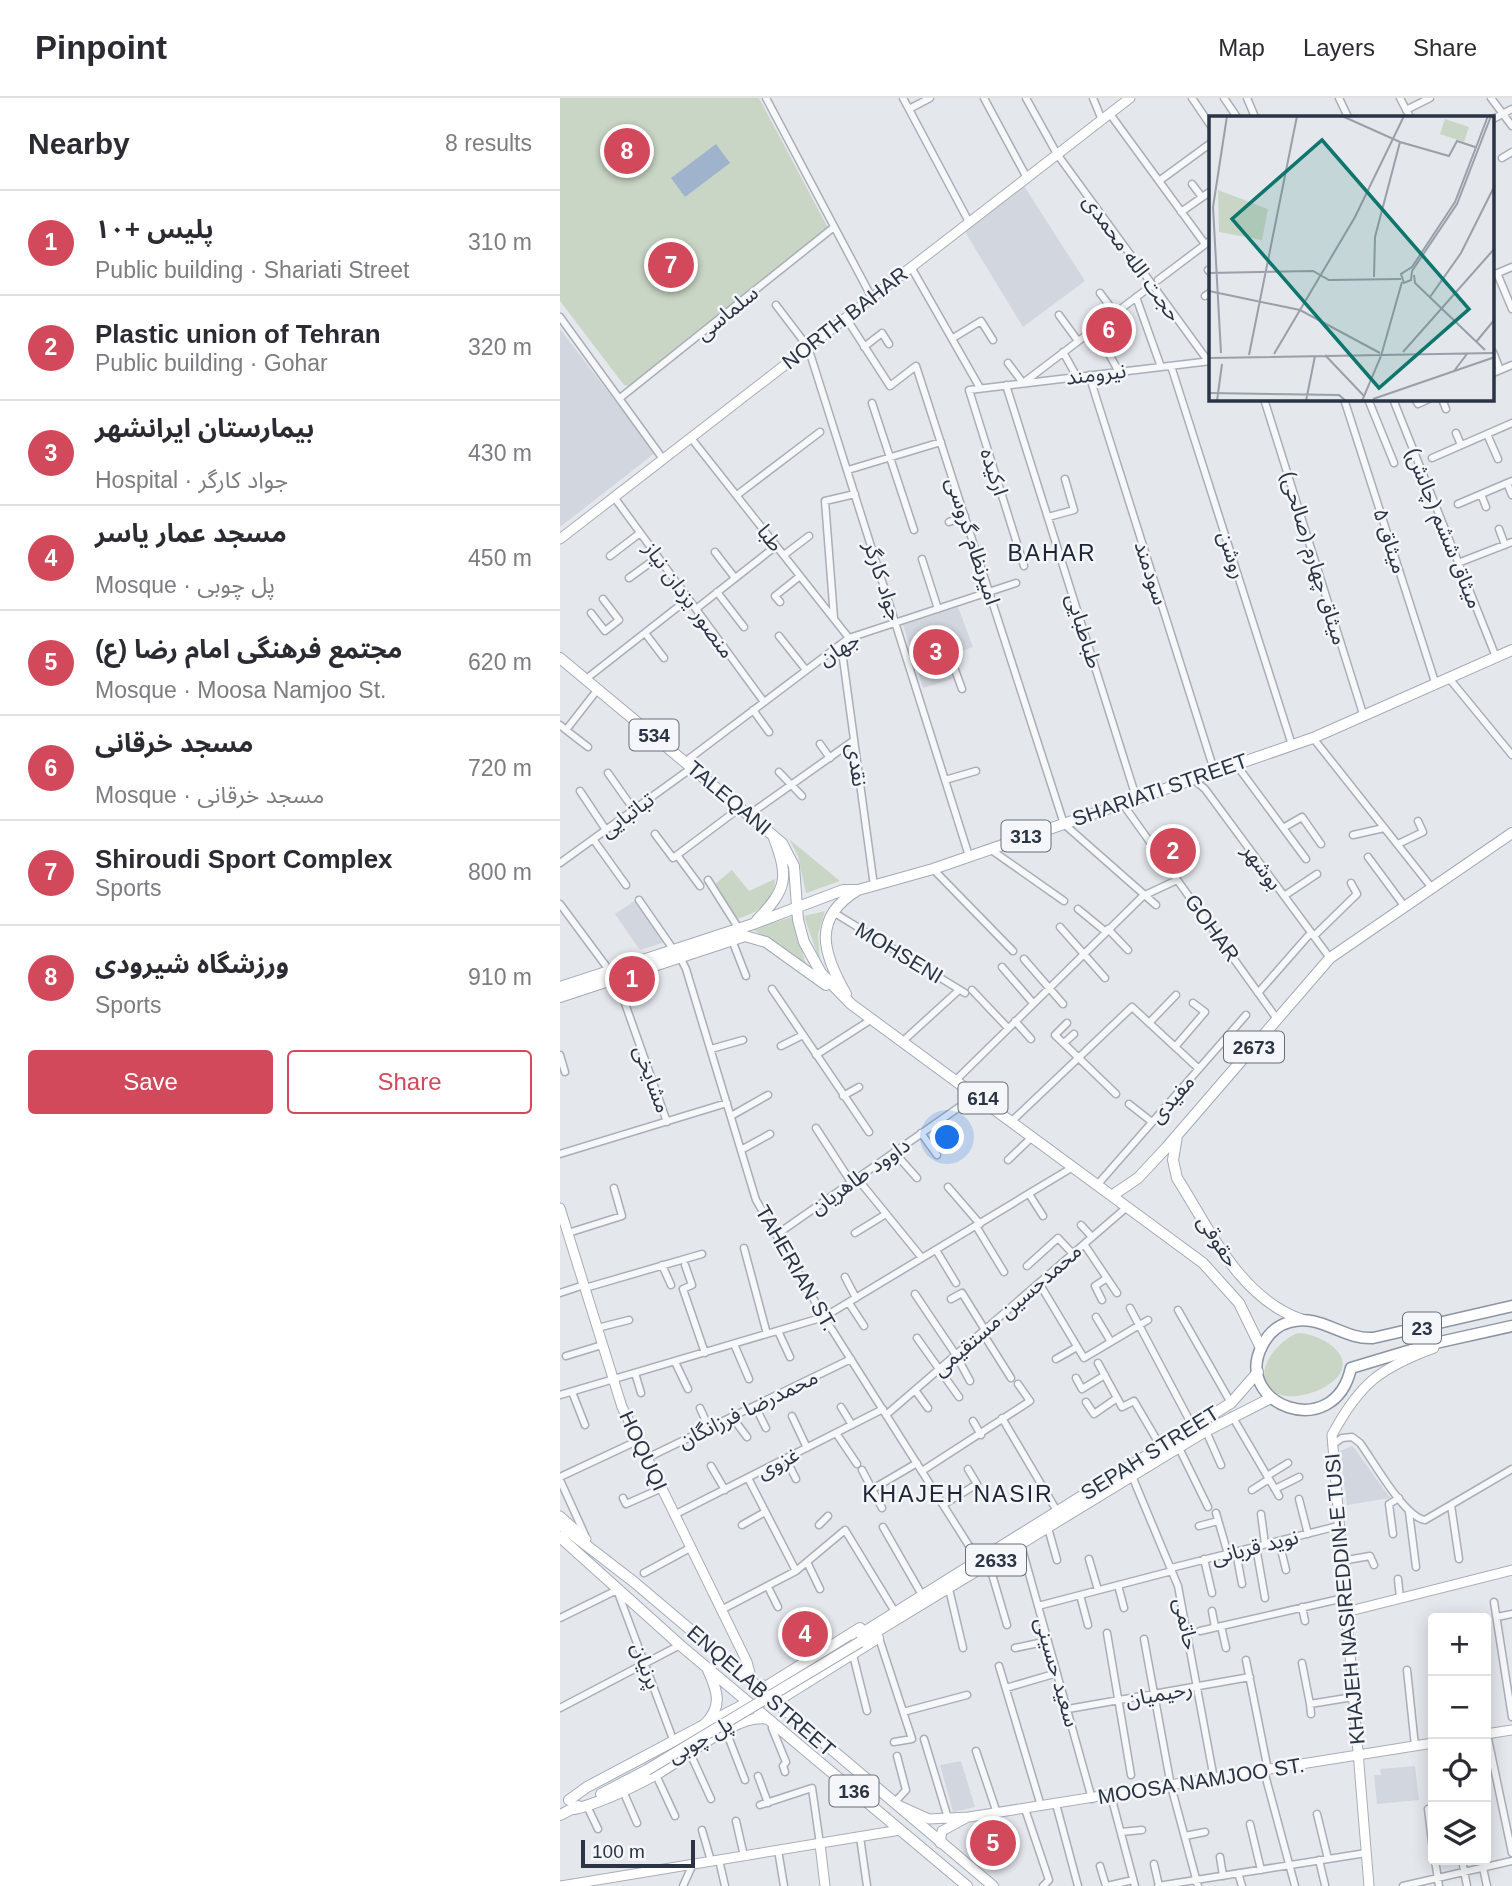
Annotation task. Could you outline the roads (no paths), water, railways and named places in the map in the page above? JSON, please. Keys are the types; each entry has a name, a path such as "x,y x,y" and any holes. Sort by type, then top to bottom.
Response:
{"highway":[{"name":"23","path":"1303,1320 1353,1337 1373,1338 1512,1306"},
{"path":"1271,1398 1258,1371 1261,1348 1277,1328 1303,1320"},
{"name":"23","path":"1271,1398 1294,1410 1321,1408 1342,1390 1351,1368 1512,1326"}],"main road":[{"name":"NORTH BAHAR","path":"560,539 1130,98"},
{"name":"SHARIATI STREET","path":"560,987 613,974 676,953 843,890 858,890 933,869 1313,738 1496,657 1511,647"},
{"name":"TALEQANI","path":"560,658 773,834 793,860 797,906"},
{"name":"2673","path":"1113,1195 1138,1178 1330,958 1512,833"},
{"path":"753,925 783,888 785,872 773,834"},
{"path":"851,1004 832,969 827,951 826,931 832,912 858,890"},
{"name":"614","path":"797,906 800,931 814,963 851,1004 978,1094 1203,1263 1239,1303 1261,1348"},
{"name":"SHARIATI STREET","path":"676,953 745,936 759,938 851,1004"},
{"name":"SHARIATI STREET","path":"560,997 613,974"},
{"name":"حقوقی","path":"1177,1135 1173,1160 1177,1178 1239,1274 1269,1303 1303,1320"},
{"name":"HOQUQI","path":"560,1208 613,1380 637,1441 747,1662 753,1684"},
{"name":"KHAJEH NASIREDDIN-E TUSI","path":"1368,1886 1332,1436 1372,1377 1394,1363 1459,1339"},
{"name":"SEPAH STREET","path":"924,1598 949,1589 1057,1511 1231,1403 1258,1371"},
{"name":"SEPAH STREET","path":"858,1640 984,1562 1021,1545 1206,1431 1271,1398"},
{"path":"560,1516 634,1582"},
{"name":"ENQELAB STREET","path":"560,1525 634,1582 993,1886"},
{"name":"ENQELAB STREET","path":"560,1536 680,1645 964,1885"},
{"path":"560,1544 617,1590"},
{"path":"1346,1612 1512,1570"},
{"name":"2633","path":"786,1675 892,1607 924,1598"},
{"name":"2633","path":"796,1690 908,1619 924,1598"},
{"name":"پل چوبی","path":"649,1770 858,1640"},
{"path":"704,1725 714,1715 718,1698 708,1668"},
{"path":"753,1684 767,1686 786,1675"},
{"path":"786,1675 779,1684 780,1693 796,1690"},
{"path":"785,1712 780,1702 796,1690"},
{"path":"560,1815 568,1804 587,1787 743,1705 752,1711 744,1720 690,1753 568,1804"},
{"path":"744,1720 771,1720"},
{"path":"1491,1733 1512,1730"},
{"name":"MOOSA NAMJOO ST.","path":"894,1803 925,1818 969,1817 1428,1744"},
{"path":"568,1804 587,1806 624,1791 649,1770"},
{"name":"MOOSA NAMJOO ST.","path":"940,1843 942,1831 969,1817"},
{"path":"561,1886 900,1830"},
{"path":"820,1843 825,1886"}],"street":[{"path":"766,98 872,298"},
{"path":"903,98 969,222"},
{"path":"909,109 930,98"},
{"path":"984,98 1027,178"},
{"name":"حجت الله محمدی","path":"1027,98 1057,155 1151,286 1209,361"},
{"path":"1093,98 1181,212 1208,242 1158,280"},
{"path":"1192,98 1209,123"},
{"path":"1224,98 1236,116"},
{"path":"1247,98 1255,116"},
{"path":"1339,98 1348,116"},
{"path":"1400,98 1409,116"},
{"path":"1406,110 1430,98"},
{"path":"1491,98 1512,125"},
{"path":"1494,118 1512,109"},
{"path":"1159,181 1209,144"},
{"path":"1502,158 1512,152"},
{"path":"1192,184 1202,197"},
{"path":"1181,212 1209,192"},
{"name":"سلماسی","path":"620,398 834,227"},
{"path":"911,267 980,388"},
{"path":"1512,267 1495,274 1512,309"},
{"path":"1008,363 1023,383 1151,286"},
{"path":"1100,293 1115,313"},
{"path":"1136,297 1161,367"},
{"name":"جواد کارگر","path":"776,305 808,347 969,856"},
{"path":"1059,315 1078,341"},
{"path":"560,317 663,459"},
{"name":"امیرنظام گروسی","path":"846,318 890,386 916,366 1064,824"},
{"path":"953,338 981,321 993,340"},
{"path":"1095,328 1119,372"},
{"path":"864,346 883,333 889,344"},
{"path":"1063,352 1077,377"},
{"name":"نیرومند","path":"980,388 1209,361"},
{"path":"1497,372 1512,365"},
{"name":"روشن","path":"1171,366 1292,745"},
{"name":"سودمند","path":"1089,375 1214,770"},
{"name":"طباطبایی","path":"1006,385 1136,797"},
{"name":"ارکیده","path":"980,388 969,390 1024,566"},
{"name":"میثاق چهارم (صالحی)","path":"1265,401 1364,716"},
{"name":"میثاق ۵","path":"1345,401 1436,682"},
{"path":"1369,401 1394,463"},
{"name":"میثاق ششم (چالش)","path":"1394,401 1496,657"},
{"path":"1443,401 1446,409"},
{"path":"872,402 914,530"},
{"path":"1432,458 1512,423"},
{"path":"737,495 820,432"},
{"path":"1456,433 1461,445"},
{"path":"1487,434 1498,459"},
{"name":"طبا","path":"691,438 849,638"},
{"path":"848,470 941,442"},
{"path":"1048,517 1073,510 1065,479"},
{"path":"1458,504 1510,482 1512,495"},
{"path":"834,620 825,500 855,494"},
{"path":"1481,494 1486,507"},
{"name":"منصور یزدان نیاز","path":"614,497 764,702"},
{"path":"949,522 965,516"},
{"path":"1458,563 1508,544 1499,529"},
{"path":"610,556 640,533"},
{"path":"784,555 808,536"},
{"path":"696,609 776,546"},
{"path":"715,552 735,578"},
{"path":"629,578 658,558"},
{"path":"922,559 938,609"},
{"path":"780,602 775,596 800,576"},
{"name":"جهان","path":"689,764 753,710 849,638 1016,583"},
{"path":"718,592 744,627"},
{"path":"592,613 605,631 619,621 603,599"},
{"path":"586,679 688,599"},
{"path":"645,633 664,658"},
{"path":"779,636 806,670"},
{"name":"نقدی","path":"841,644 874,886"},
{"path":"954,667 962,689"},
{"path":"1448,677 1512,755"},
{"path":"588,747 563,727 598,689"},
{"path":"753,710 769,732"},
{"path":"1313,738 1432,888"},
{"path":"750,814 853,741"},
{"path":"820,744 830,758"},
{"path":"1235,763 1306,859"},
{"name":"تباتبایی","path":"560,863 634,810 689,764"},
{"path":"946,780 976,771"},
{"path":"779,772 802,796"},
{"path":"608,774 634,810"},
{"name":"بوشهر","path":"1192,778 1205,789 1330,958"},
{"path":"580,791 606,830"},
{"name":"GOHAR","path":"1122,803 1277,1019"},
{"path":"655,834 673,858 741,807"},
{"path":"1283,828 1302,817 1321,844"},
{"path":"1398,844 1423,832 1418,821"},
{"path":"1064,824 1156,905"},
{"path":"1353,835 1384,828"},
{"path":"593,839 626,885"},
{"path":"990,849 1064,901"},
{"path":"677,855 700,886"},
{"path":"1368,857 1405,907"},
{"path":"933,869 1013,951"},
{"path":"1284,896 1317,874"},
{"path":"708,880 740,929"},
{"path":"957,1079 1143,896 1177,880"},
{"path":"1258,993 1310,934 1358,893 1351,883"},
{"name":"TAHERIAN ST.","path":"639,900 687,969 756,1200 824,1317 943,1505 984,1562 1007,1625"},
{"name":"مشایخی","path":"560,904 613,974 667,1122 727,1103"},
{"path":"1078,909 1107,930 1128,950"},
{"name":"MOHSENI","path":"832,912 962,991 903,1041"},
{"path":"1060,927 1105,978"},
{"path":"732,940 746,976"},
{"path":"1024,959 1063,1004"},
{"path":"1002,967 1033,1003"},
{"path":"772,989 869,1132"},
{"path":"972,989 1008,1028"},
{"path":"1149,1023 1176,995"},
{"path":"1175,1046 1205,1012 1193,1003"},
{"path":"1013,1120 1132,1007 1199,1069"},
{"name":"مفیدی","path":"1098,1184 1246,1015"},
{"path":"816,1055 872,1019"},
{"path":"1015,1021 1031,1040"},
{"path":"1067,1023 1055,1035 1116,1094"},
{"path":"1064,1043 1074,1034"},
{"path":"782,1046 803,1035"},
{"path":"711,1049 743,1040"},
{"path":"560,1055 565,1072"},
{"path":"843,1096 859,1087"},
{"name":"داوود طاهریان","path":"776,1234 978,1094"},
{"path":"731,1116 768,1095"},
{"path":"1129,1104 1152,1122"},
{"path":"560,1154 667,1122"},
{"path":"816,1128 851,1182"},
{"path":"921,1133 937,1155"},
{"path":"741,1150 771,1134"},
{"path":"1008,1160 1034,1136"},
{"path":"894,1152 917,1178"},
{"path":"560,1395 824,1317 1075,1166"},
{"path":"861,1183 922,1258"},
{"path":"948,1187 978,1225 1004,1272"},
{"path":"568,1233 622,1216 614,1188"},
{"path":"1028,1194 1043,1216"},
{"name":"محمدحسین مستقیمی","path":"885,1412 915,1390 1129,1206"},
{"path":"855,1233 886,1214"},
{"path":"1081,1225 1092,1237"},
{"path":"1027,1266 1058,1238 1073,1254"},
{"path":"1084,1244 1117,1293"},
{"path":"744,1248 767,1334"},
{"path":"936,1250 956,1283"},
{"path":"560,1293 702,1254"},
{"path":"662,1265 671,1285"},
{"path":"685,1265 692,1285 683,1289 705,1353"},
{"path":"845,1277 856,1298"},
{"path":"1101,1300 1095,1286 1107,1279"},
{"path":"1040,1283 1084,1358 1148,1320"},
{"path":"951,1299 962,1293 1011,1378"},
{"path":"915,1294 956,1354 970,1381"},
{"path":"849,1303 864,1326"},
{"path":"1130,1308 1193,1427"},
{"path":"1178,1310 1231,1403"},
{"path":"1096,1317 1111,1342"},
{"path":"597,1328 629,1320"},
{"path":"778,1331 790,1357"},
{"path":"917,1338 959,1397"},
{"path":"734,1344 749,1379"},
{"path":"566,1356 602,1345"},
{"path":"1056,1359 1077,1347"},
{"name":"محمدرضا فرزانگان","path":"645,1459 851,1359"},
{"path":"675,1362 688,1389"},
{"path":"1098,1363 1122,1407 1134,1401 1161,1447"},
{"path":"635,1373 641,1394"},
{"path":"1076,1378 1082,1389 1105,1375"},
{"path":"922,1471 1030,1401 1018,1384"},
{"path":"915,1390 928,1408"},
{"path":"572,1392 585,1424"},
{"path":"1086,1402 1094,1414 1117,1398"},
{"path":"755,1406 766,1428"},
{"path":"841,1407 852,1425"},
{"path":"700,1408 709,1428"},
{"name":"غزوی","path":"674,1515 852,1425 885,1412"},
{"path":"792,1416 807,1448"},
{"path":"1232,1416 1279,1496"},
{"path":"732,1417 747,1437"},
{"path":"1002,1418 1057,1511"},
{"path":"972,1421 981,1435"},
{"path":"1206,1431 1222,1465"},
{"path":"836,1433 882,1508"},
{"path":"1332,1446 1342,1438 1352,1437 1409,1512 1425,1520 1512,1469"},
{"path":"586,1539 560,1478 637,1441"},
{"path":"1179,1448 1208,1507"},
{"path":"786,1459 796,1479"},
{"path":"1252,1490 1288,1462"},
{"path":"871,1490 917,1463"},
{"path":"711,1466 725,1490"},
{"path":"943,1505 977,1484 968,1469"},
{"name":"حاتمی","path":"1132,1476 1172,1569 1184,1609 1214,1779"},
{"path":"1275,1489 1299,1477"},
{"path":"748,1478 796,1571"},
{"path":"623,1498 626,1504 660,1489"},
{"path":"1392,1534 1389,1504 1399,1498"},
{"path":"1299,1499 1308,1534"},
{"path":"1451,1505 1459,1559"},
{"path":"742,1525 765,1512"},
{"path":"1409,1512 1416,1567"},
{"path":"1216,1513 1228,1554"},
{"path":"1261,1514 1265,1544"},
{"path":"819,1525 828,1516"},
{"path":"1199,1526 1218,1521"},
{"name":"نوید قربانی","path":"1038,1606 1204,1559 1339,1526"},
{"path":"883,1528 924,1598"},
{"path":"1048,1528 1058,1560"},
{"path":"721,1610 796,1571 843,1531 849,1533 892,1607"},
{"path":"1279,1541 1286,1570"},
{"name":"سعید حسینی","path":"1021,1545 1092,1799"},
{"path":"1256,1547 1265,1598"},
{"path":"645,1573 690,1548"},
{"path":"1236,1552 1242,1584"},
{"path":"1342,1562 1370,1556 1374,1565"},
{"path":"1089,1559 1098,1590"},
{"path":"1204,1559 1212,1593"},
{"path":"807,1562 820,1589"},
{"path":"1398,1579 1401,1598"},
{"path":"1118,1585 1124,1608"},
{"path":"768,1587 778,1607"},
{"path":"949,1589 963,1648"},
{"path":"560,1618 617,1590"},
{"name":"پرنیان","path":"617,1590 674,1742"},
{"path":"1080,1595 1088,1625"},
{"path":"1200,1631 1345,1598"},
{"path":"1494,1602 1512,1717"},
{"path":"1302,1607 1305,1622"},
{"path":"1212,1611 1226,1648"},
{"path":"1497,1617 1512,1614"},
{"path":"1107,1633 1131,1776"},
{"path":"879,1638 912,1739 894,1742"},
{"path":"1144,1639 1171,1786 1197,1883"},
{"path":"1015,1648 1048,1641"},
{"path":"560,1708 680,1645"},
{"path":"853,1655 867,1711"},
{"path":"1246,1660 1266,1770 1294,1886"},
{"path":"1503,1661 1512,1660"},
{"path":"1302,1662 1311,1714"},
{"path":"999,1666 1041,1806"},
{"path":"1407,1670 1415,1746"},
{"path":"1006,1688 1057,1673"},
{"name":"رحیمیان","path":"1068,1709 1250,1677"},
{"path":"903,1712 967,1695"},
{"path":"1310,1703 1353,1697"},
{"path":"771,1720 786,1762 783,1766 785,1772"},
{"path":"726,1731 745,1780"},
{"path":"924,1739 947,1818"},
{"path":"1487,1739 1512,1853"},
{"path":"976,1751 997,1813"},
{"path":"690,1753 710,1799"},
{"path":"894,1803 906,1790 897,1756"},
{"path":"649,1770 675,1816"},
{"path":"758,1776 768,1803"},
{"path":"760,1805 812,1788 820,1843"},
{"path":"624,1791 636,1823"},
{"path":"1100,1866 1107,1886 1134,1883 1111,1796"},
{"path":"1056,1804 1078,1886"},
{"path":"587,1806 598,1829"},
{"path":"1025,1809 1049,1880 1055,1886"},
{"path":"1427,1809 1428,1816"},
{"path":"1317,1814 1328,1859"},
{"path":"736,1821 744,1856"},
{"path":"1250,1824 1261,1870"},
{"path":"702,1830 725,1886"},
{"path":"1121,1832 1142,1830"},
{"path":"1185,1836 1205,1832"},
{"path":"860,1837 866,1886"},
{"path":"778,1850 784,1886"},
{"path":"1154,1864 1159,1886 1197,1883 1238,1873 1366,1853"},
{"path":"1220,1857 1223,1876"},
{"path":"1319,1860 1325,1885"},
{"path":"1403,1886 1438,1882 1464,1872 1512,1861"},
{"path":"683,1886 693,1864"},
{"path":"1463,1865 1467,1886"},
{"path":"1483,1868 1487,1886"},
{"path":"1238,1873 1242,1886"},
{"path":"1043,1886 1049,1880"}],"water":[{"path":"716,144 730,163 685,197 671,178"}],"place":[{"name":"ورزشگاه شیرودی","path":"627,151"},
{"name":"Shiroudi Sport Complex","path":"671,265"},
{"name":"مسجد خرقانی","path":"1109,330"},
{"name":"بیمارستان ایرانشهر","path":"936,652"},
{"name":"Plastic union of Tehran","path":"1173,851"},
{"name":"پلیس +۱۰","path":"632,979"},
{"name":"مسجد عمار یاسر","path":"805,1634"},
{"name":"مجتمع فرهنگی امام رضا (ع)","path":"993,1843"}],"district":[{"name":"BAHAR","path":"1052,553"},
{"name":"KHAJEH NASIR","path":"958,1494"}]}
